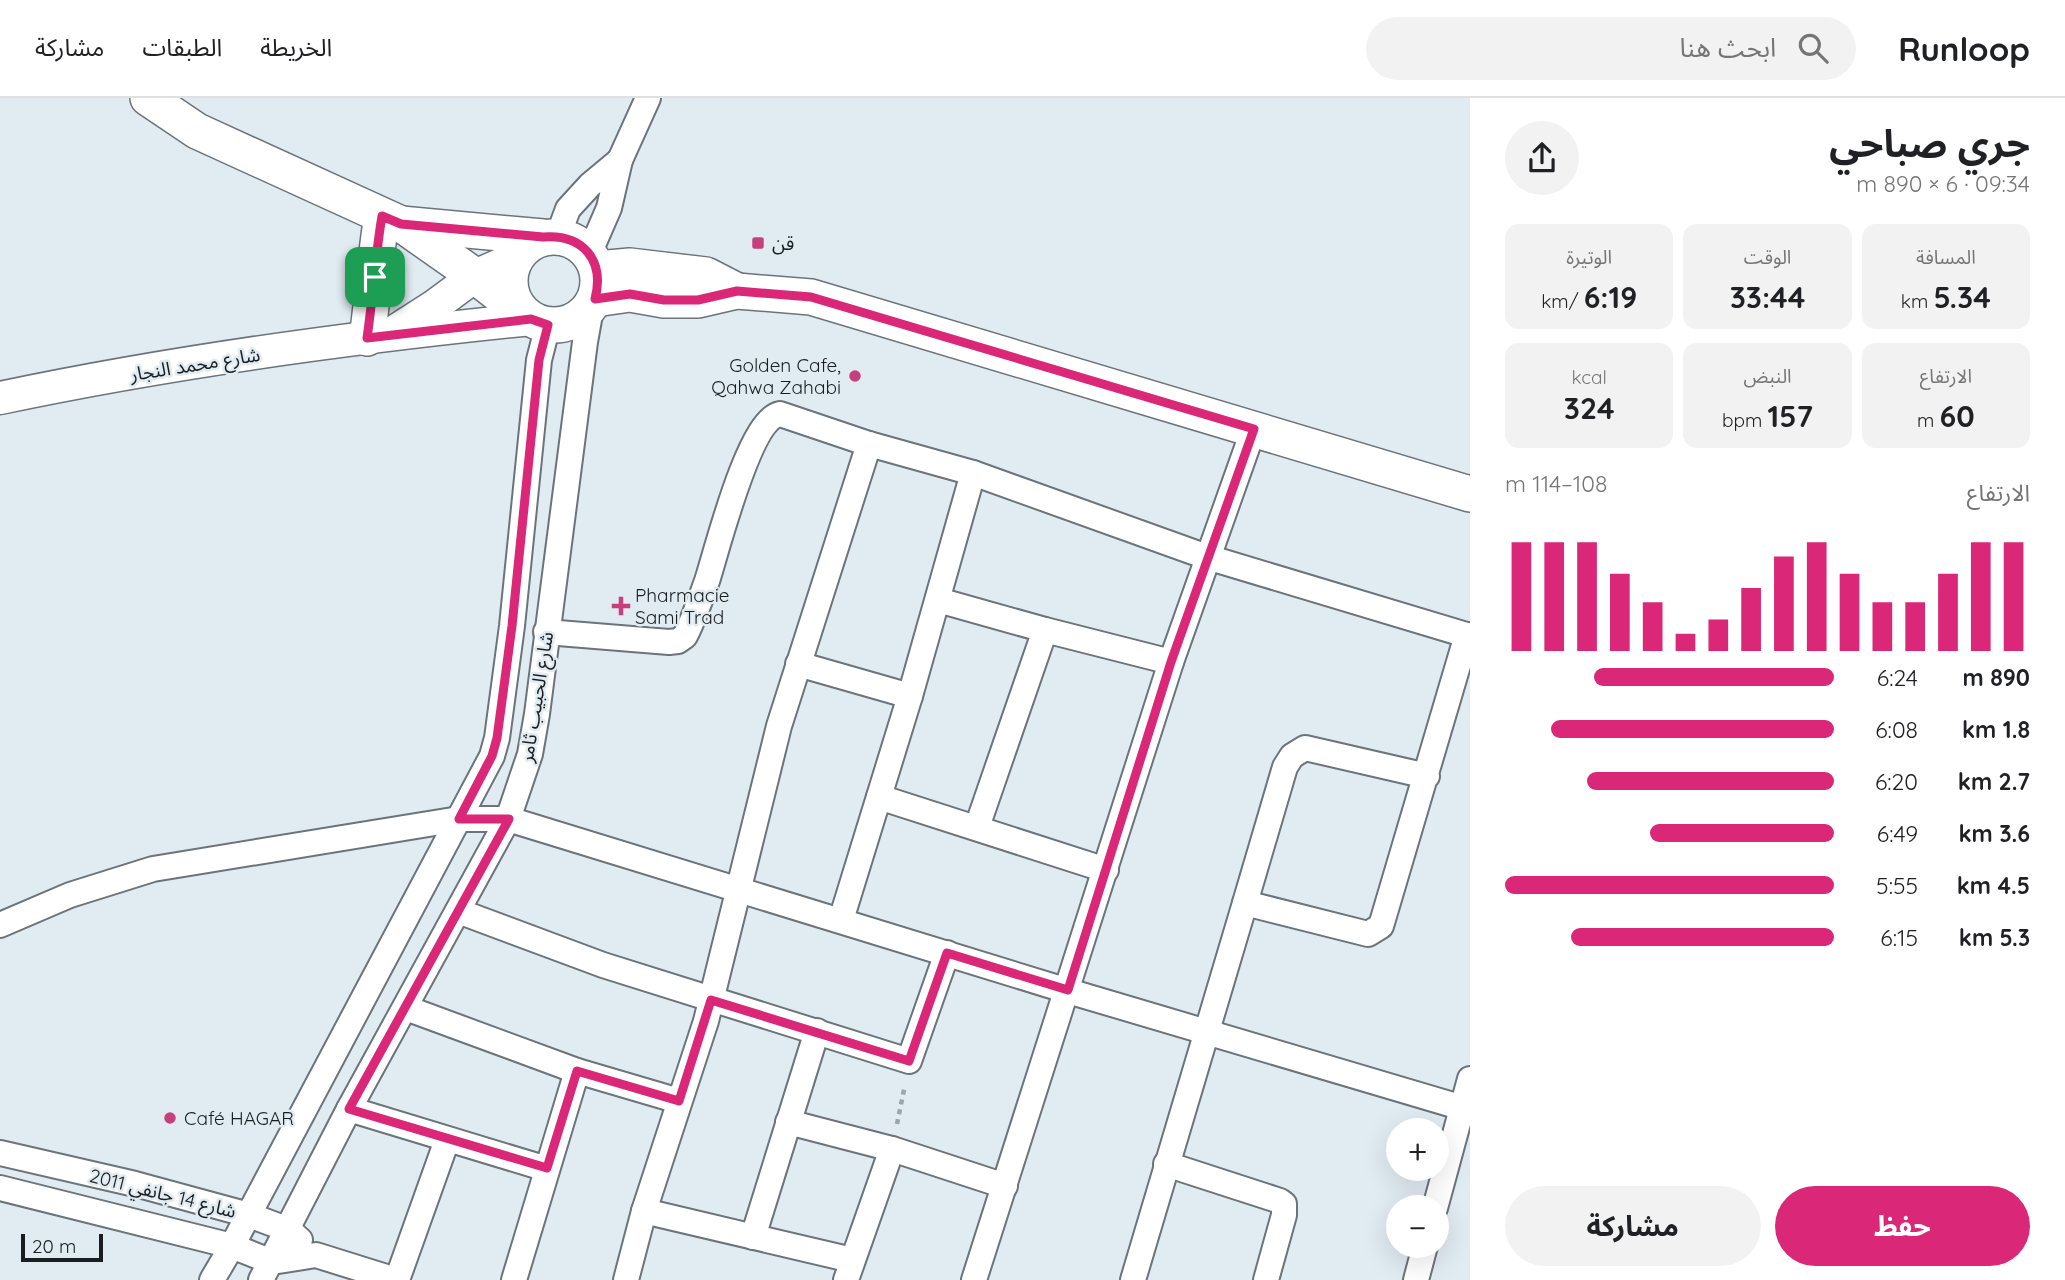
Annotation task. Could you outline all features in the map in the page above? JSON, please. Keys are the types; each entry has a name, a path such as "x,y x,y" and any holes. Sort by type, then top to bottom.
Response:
{"main road":[{"path":"148,98 197,131 391,220 534,319 573,321 584,314 593,281 581,245 550,237 391,220"},
{"path":"379,336 373,290 374,260 391,220"},
{"path":"534,319 515,302 510,287 510,272 523,249 550,237"},
{"path":"593,281 630,294 664,300 698,300 737,291 811,297 1470,494"}],"street":[{"path":"550,237 568,209 590,185 620,160 648,98"},
{"name":"شارع الحبيب ثامر","path":"266,1271 349,1109 509,819 530,754 593,281 620,160"},
{"path":"379,336 433,307 475,276 516,258"},
{"name":"شارع الحبيب ثامر","path":"212,1280 492,756 497,738 512,626 539,360 534,319"},
{"name":"شارع محمد النجار","path":"0,398 148,370 379,336 534,319"},
{"path":"546,632 669,642 678,641 685,636 750,450 758,433 771,417 780,414 869,444 973,473 1207,557 1469,636 1379,929 1368,934 1245,903"},
{"path":"974,1280 1171,662 1254,429"},
{"path":"626,1280 644,1211 711,1000 779,726 869,444"},
{"path":"841,920 910,696 973,473"},
{"path":"938,600 1045,631 1171,662"},
{"path":"977,827 1045,631"},
{"path":"798,664 910,696"},
{"path":"1133,1280 1285,767 1298,751 1305,748 1427,776"},
{"path":"879,797 1106,870"},
{"path":"0,925 70,895 152,869 459,819 509,819 1465,1109"},
{"path":"458,911 603,965 909,1061 947,953"},
{"path":"406,1008 577,1071 679,1101"},
{"path":"753,1237 817,1031"},
{"path":"514,1280 577,1071"},
{"path":"1439,1195 1465,1109 1470,1079"},
{"path":"349,1109 547,1168"},
{"path":"788,1122 892,1149 1004,1186"},
{"path":"396,1280 447,1140"},
{"path":"644,1211 753,1237 849,1270 892,1149"},
{"path":"0,1182 6,1154"},
{"name":"شارع 14 جانفي 2011","path":"6,1154 135,1184 249,1215 289,1230 316,1255 396,1280"},
{"path":"1166,1164 1284,1204 1284,1215 1266,1280"},
{"name":"شارع 14 جانفي 2011","path":"0,1188 232,1246 266,1271 316,1255"},
{"path":"1416,1280 1422,1258"}],"path":[{"path":"892,1149 909,1061"}],"place":[{"name":"قن","path":"758,243"},
{"name":"Golden Cafe, Qahwa Zahabi","path":"855,376"},
{"name":"Pharmacie Sami Trad","path":"621,606"},
{"name":"Café HAGAR","path":"170,1118"}],"route":[{"path":"382,216 401,224 543,237 558,236 581,245 594,262 598,285 595,299 630,294 664,300 698,300 737,291 811,297 1254,429 1171,662 1068,990 947,953 909,1061 711,1000 679,1101 577,1071 547,1168 349,1109 509,819 459,819 492,756 497,738 512,626 539,360 548,325 531,319 367,338 375,277 374,260 382,216"}]}
